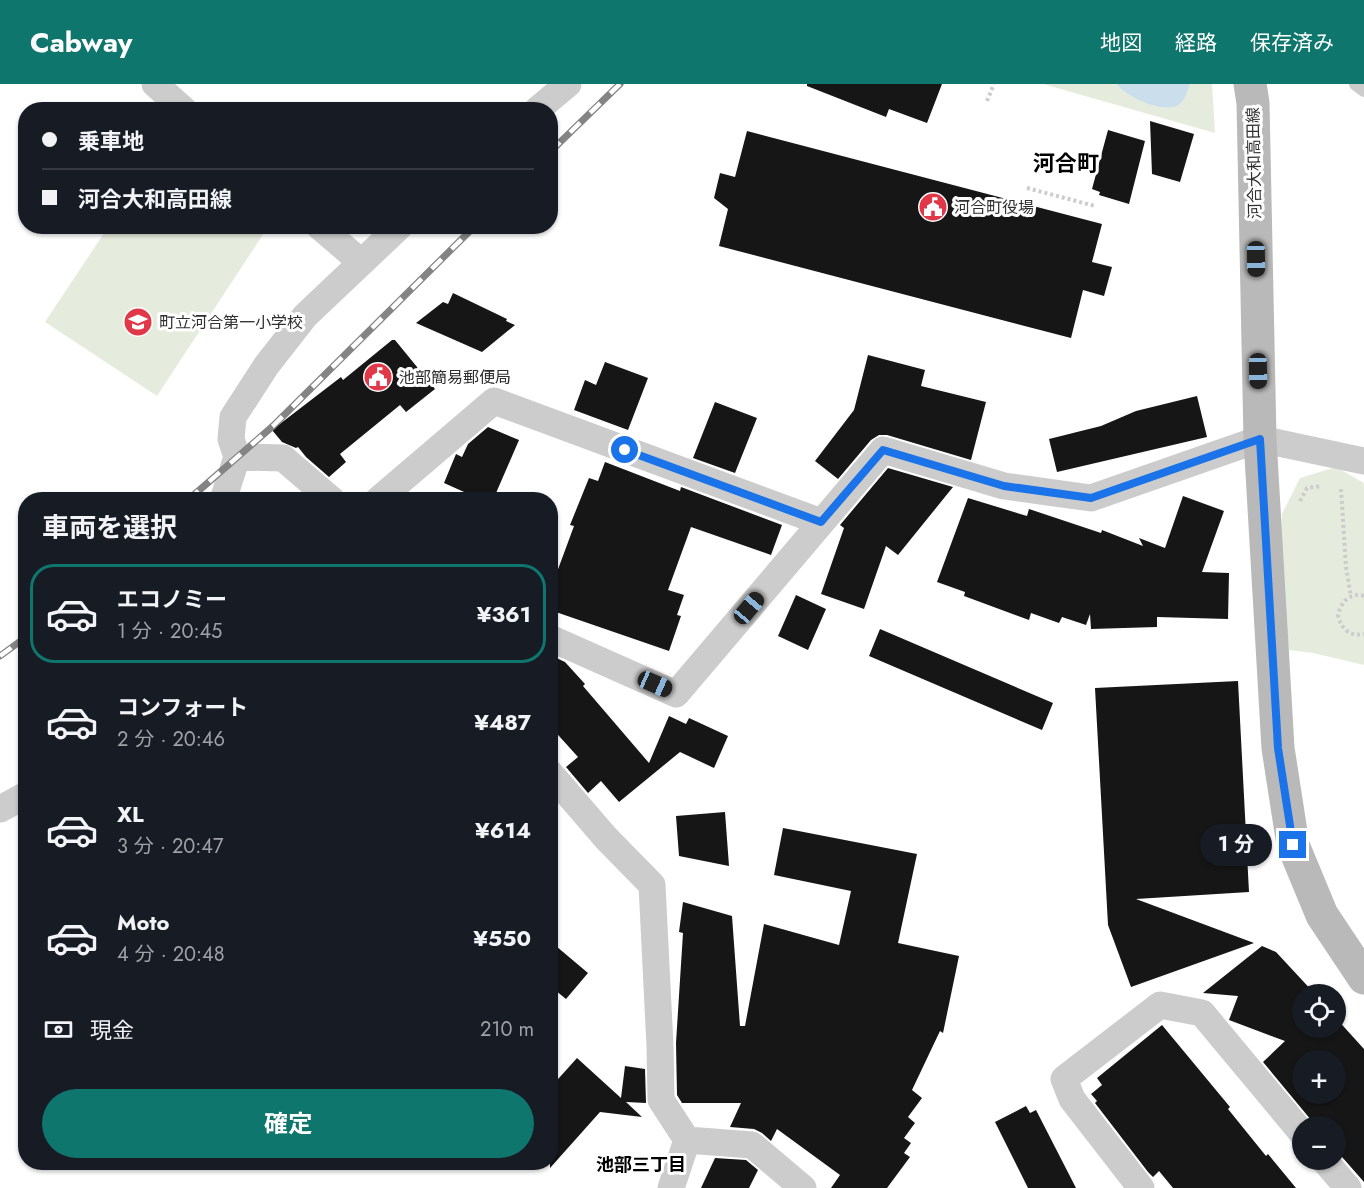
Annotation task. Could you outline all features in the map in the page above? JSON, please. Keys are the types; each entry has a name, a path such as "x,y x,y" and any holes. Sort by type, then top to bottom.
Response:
{"main road":[{"name":"河合大和高田線","path":"1250,84 1260,439 1278,748 1293,845 1322,915 1364,978"}],"street":[{"path":"155,84 175,102"},
{"path":"546,102 567,84"},
{"path":"328,234 361,262"},
{"path":"226,492 237,457 231,439 233,417 266,366 304,316 391,234"},
{"path":"387,492 494,401 821,522"},
{"path":"558,642 676,694 883,450 1004,486 1091,498 1260,439 1364,461"},
{"path":"237,457 284,458 323,492"},
{"path":"558,782 606,838 652,885 661,1100 687,1140"},
{"path":"0,810 18,800"},
{"path":"1141,1188 1072,1099 1064,1079 1160,1005 1202,1013 1292,1121"},
{"path":"671,1188 687,1140"},
{"path":"687,1140 752,1145 802,1188"},
{"path":"1333,1170 1348,1188"}],"lane":[{"path":"1356,84 1364,90"}],"path":[{"path":"987,101 994,84"},
{"path":"1027,188 1095,206"},
{"path":"1341,484 1346,567 1351,596"},
{"path":"1297,506 1307,488 1330,485"},
{"path":"1364,596 1351,596 1340,607 1338,615 1340,623 1350,634 1364,634"}],"green space":[{"path":"1043,84 1212,84 1215,133"},
{"path":"103,234 263,234 157,396 45,322"},
{"path":"1336,467 1364,483 1364,665 1289,650 1279,582 1282,514 1300,478"}],"water":[{"path":"1117,84 1190,84 1186,96 1178,105 1163,107 1136,99"}],"building":[{"path":"807,84 942,84 927,123 889,109 886,117 807,86"},
{"path":"1150,121 1194,134 1180,182 1152,174"},
{"path":"1108,130 1145,141 1129,204 1099,195 1100,192 1092,189"},
{"path":"747,131 1102,224 1092,262 1112,267 1104,296 1083,290 1071,338 719,246 728,209 714,198 720,173 735,177"},
{"path":"453,293 515,325 482,352 416,323 443,302 448,304"},
{"path":"392,340 395,340 435,389 406,412 400,405 340,454 346,462 329,477 298,447 282,442 272,430 341,377 343,380"},
{"path":"868,355 925,370 921,386 986,402 971,460 887,435 879,435 871,440 838,479 815,461 854,410"},
{"path":"605,362 648,378 628,430 574,410 585,380 596,385"},
{"path":"1197,396 1207,437 1057,472 1049,439 1101,426 1136,411"},
{"path":"715,402 757,418 735,473 693,458"},
{"path":"488,427 519,440 496,492 464,492 444,483 456,454 462,457 468,444"},
{"path":"605,462 680,491 681,487 782,525 771,555 691,527 668,590 684,595 677,615 681,616 669,651 558,613 558,569 574,526 570,525 589,478 598,481"},
{"path":"888,468 953,487 898,555 886,546 864,609 821,594 844,528 840,525"},
{"path":"1183,496 1224,511 1202,572 1229,573 1228,619 1157,617 1157,627 1091,629 1090,614 1086,625 1062,617 1059,623 1031,613 1029,620 964,596 965,592 937,582 968,498 1027,516 1029,509 1101,533 1102,530 1143,546 1139,538 1165,548"},
{"path":"796,595 826,609 808,650 778,636"},
{"path":"880,629 1053,703 1042,730 869,656"},
{"path":"558,659 565,662 585,684 583,686 649,763 669,716 686,724 689,718 728,736 714,768 680,752 619,802 601,781 588,793 566,767 578,757 558,735"},
{"path":"1238,681 1249,892 1136,899 1254,943 1131,987 1108,925 1095,688"},
{"path":"725,812 729,866 679,856 676,816"},
{"path":"783,828 917,854 898,943 959,956 943,1033 940,1031 912,1090 922,1098 908,1117 915,1123 904,1138 911,1143 904,1153 910,1157 887,1188 831,1188 840,1175 777,1129 771,1141 754,1129 730,1127 741,1103 682,1103 677,1095 676,1043 683,933 679,932 683,902 732,916 740,1026 745,1026 764,924 839,945 851,891 774,875"},
{"path":"1262,946 1276,952 1306,984 1292,984 1292,1038 1346,1038 1346,1029 1364,1049 1364,1182 1346,1162 1346,1116 1308,1116 1298,1104 1346,1104 1346,1050 1292,1050 1292,1097 1263,1062 1285,1041 1229,1020 1238,996 1203,993"},
{"path":"558,948 588,973 566,999 558,992"},
{"path":"1162,1025 1230,1107 1228,1109 1266,1156 1268,1154 1296,1188 1173,1188 1159,1171 1153,1177 1148,1172 1095,1103 1097,1101 1091,1094 1102,1085 1097,1078"},
{"path":"577,1058 621,1098 625,1066 645,1069 646,1103 626,1102 642,1117 600,1112 558,1159 558,1079"},
{"path":"1026,1106 1030,1113 1036,1110 1076,1188 1028,1188 995,1122"},
{"path":"715,1158 746,1160 758,1170 749,1188 701,1188"}],"railway":[{"path":"558,144 620,84"},
{"path":"197,492 273,426 467,234"},
{"path":"0,656 18,643"}],"place":[{"name":"河合町役場","path":"933,207"},
{"name":"町立河合第一小学校","path":"138,322"},
{"name":"池部簡易郵便局","path":"378,377"}],"district":[{"name":"河合町","path":"1066,163"},
{"name":"池部三丁目","path":"641,1165"}],"route":[{"path":"625,450 821,522 883,450 1004,486 1091,498 1260,439 1278,748 1293,845"}]}
